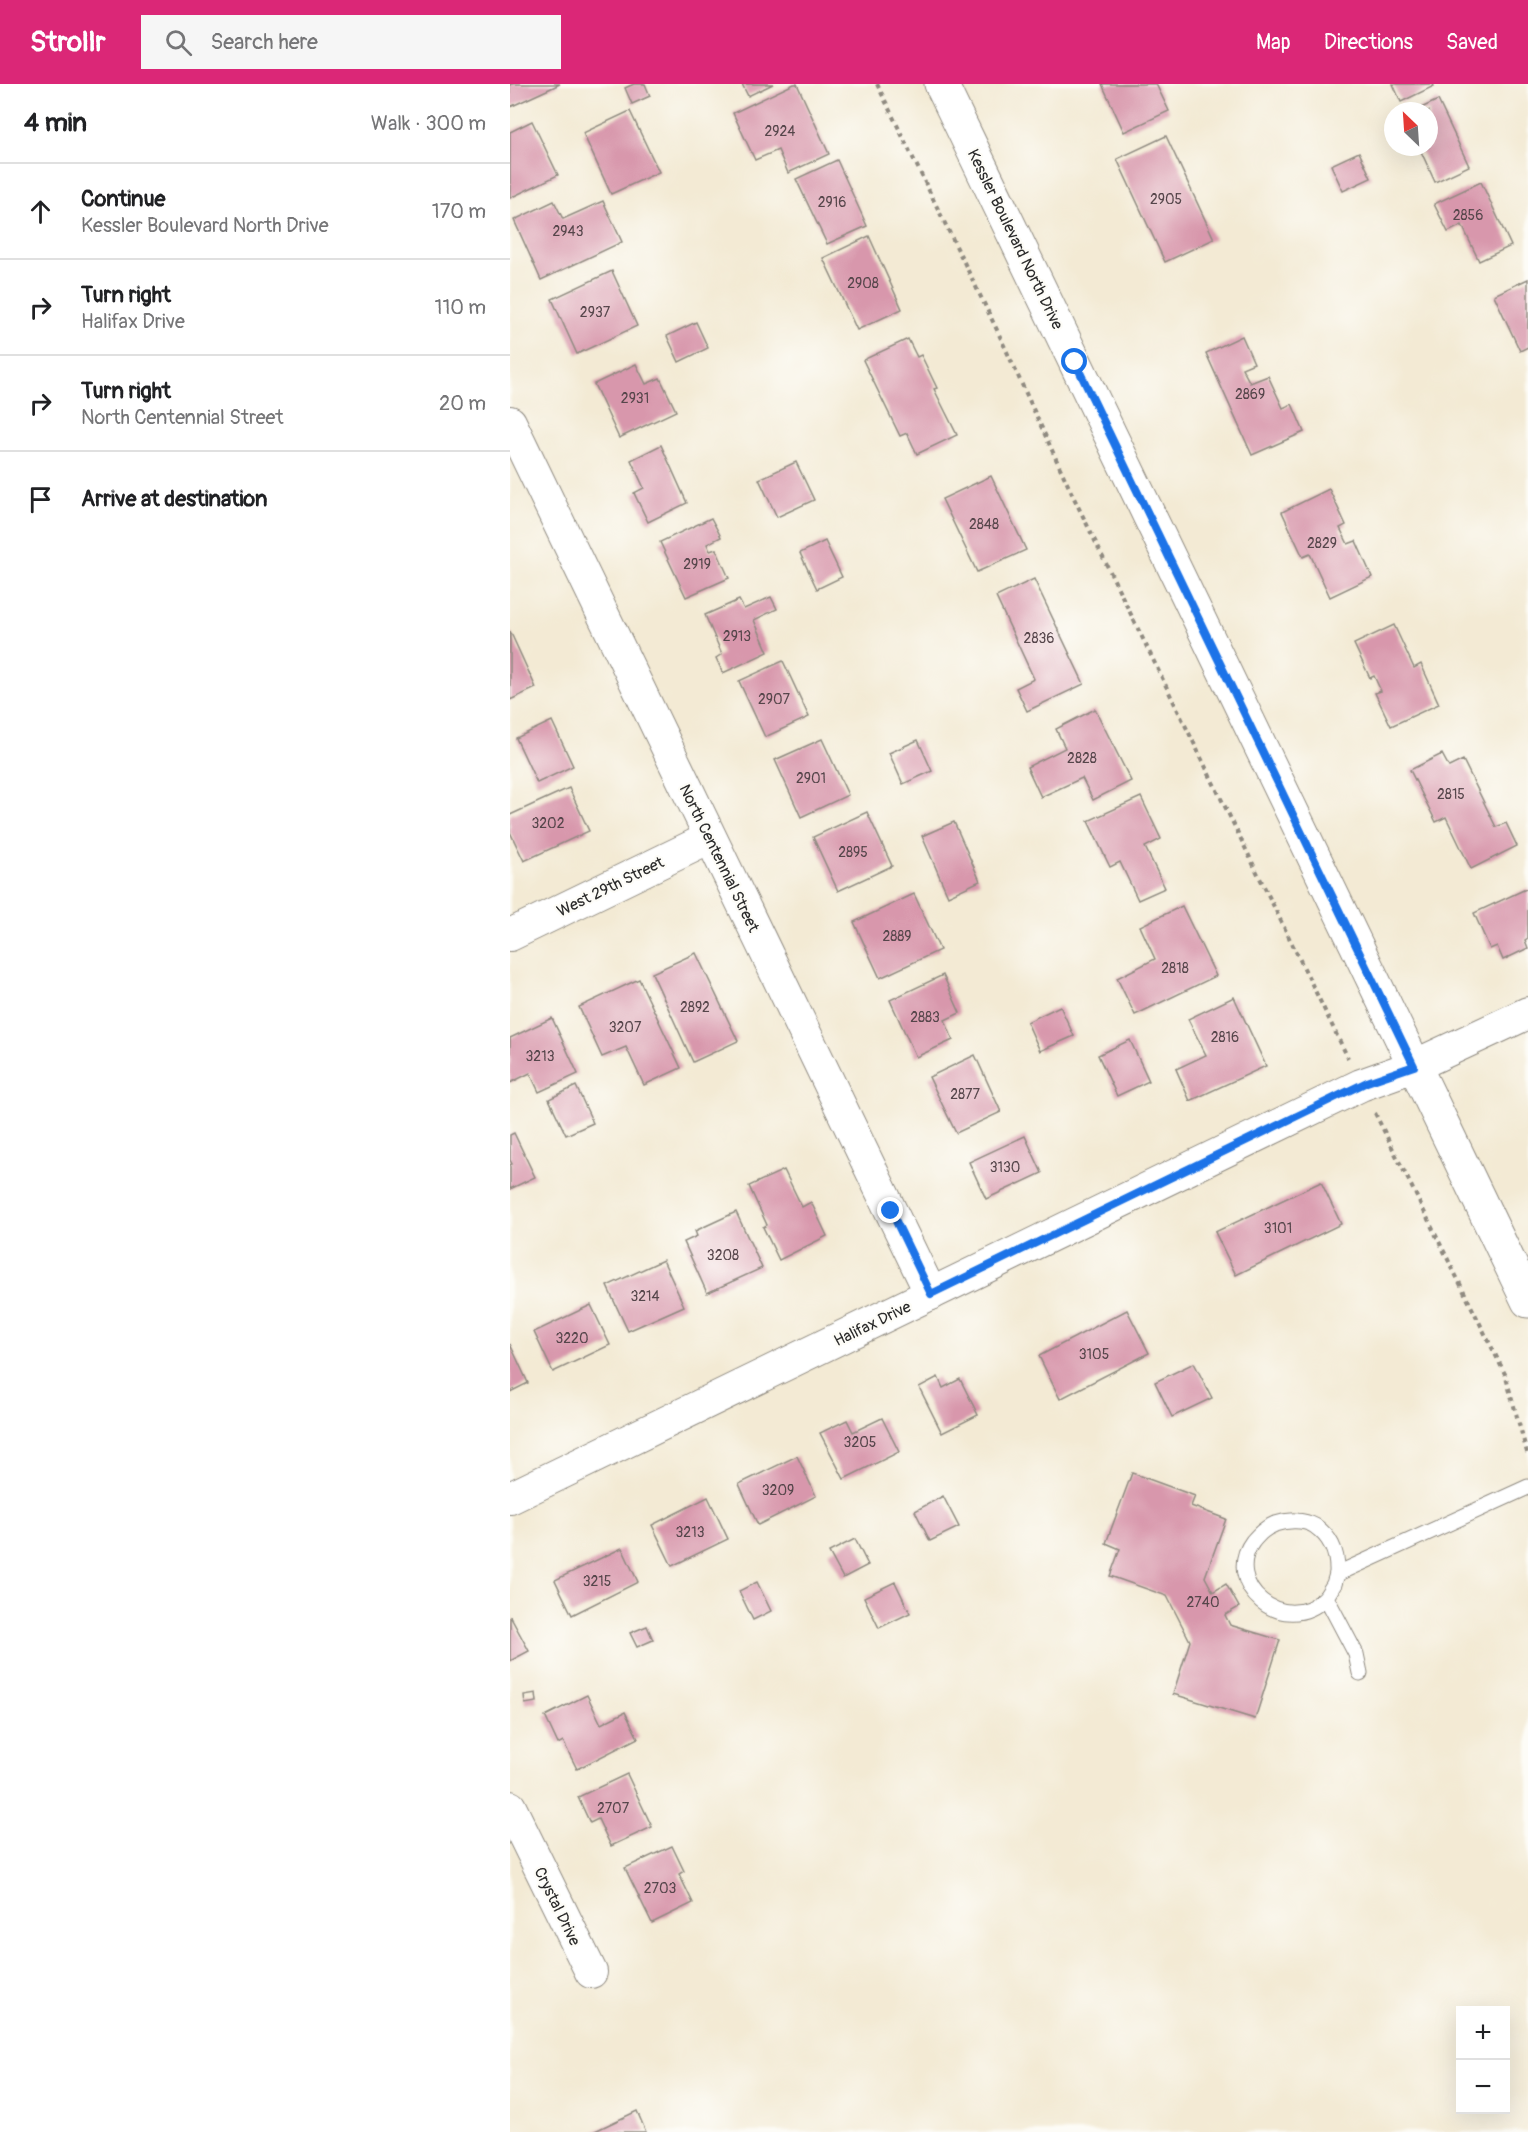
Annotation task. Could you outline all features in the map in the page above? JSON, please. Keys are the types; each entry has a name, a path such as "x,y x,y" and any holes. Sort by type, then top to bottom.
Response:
{"main road":[{"name":"Kessler Boulevard North Drive","path":"941,84 1528,1301"}],"street":[{"name":"North Centennial Street","path":"510,422 931,1294"},
{"name":"West 29th Street","path":"510,935 710,838"},
{"name":"Halifax Drive","path":"510,1498 1361,1085 1414,1066 1528,1013"},
{"name":"Crystal Drive","path":"510,1807 591,1972"}],"lane":[{"path":"1337,1574 1528,1487"},
{"path":"1284,1521 1301,1521 1314,1526 1330,1541 1338,1559 1337,1574 1326,1597 1307,1610 1292,1613 1277,1611 1263,1604 1249,1586 1245,1561 1250,1545 1268,1526 1284,1521"},
{"path":"1326,1597 1356,1654 1360,1673"}],"path":[{"path":"876,84 998,330 1073,496 1505,1374 1528,1456"}],"building":[{"path":"510,84 560,84 510,107"},
{"path":"634,84 645,84 650,96 632,104 625,88"},
{"path":"742,84 773,84 748,96"},
{"path":"797,84 829,154 788,173 778,150 755,160 733,113"},
{"path":"1102,84 1156,84 1169,111 1124,132"},
{"path":"1393,84 1433,84 1434,86 1401,102"},
{"path":"1438,100 1469,166 1435,182 1423,156 1438,156 1438,102 1434,102"},
{"path":"630,111 659,172 611,194 583,133"},
{"path":"532,121 558,175 510,198 510,132"},
{"path":"1166,136 1214,239 1165,262 1117,159"},
{"path":"1359,152 1371,178 1343,191 1331,165"},
{"path":"837,160 867,226 827,244 796,179"},
{"path":"1481,182 1511,246 1479,261 1462,225 1448,232 1434,204"},
{"path":"554,201 563,219 603,201 622,242 541,280 514,220"},
{"path":"869,236 902,309 857,330 823,258"},
{"path":"612,271 637,326 577,354 552,299"},
{"path":"1528,279 1528,347 1520,351 1494,295"},
{"path":"696,322 708,348 679,362 667,336"},
{"path":"1242,336 1254,363 1242,368 1250,383 1268,376 1283,408 1292,404 1304,432 1252,455 1206,353"},
{"path":"908,339 917,357 921,355 937,388 934,389 957,435 917,454 907,433 900,436 863,360"},
{"path":"636,364 646,384 660,378 676,411 619,438 594,384"},
{"path":"661,445 687,503 648,522 634,493 644,488 631,460"},
{"path":"796,462 814,500 777,517 759,479"},
{"path":"991,476 1026,550 977,572 942,499"},
{"path":"1329,489 1346,525 1340,528 1348,544 1356,541 1372,577 1330,597 1310,554 1303,557 1282,512"},
{"path":"711,518 721,537 707,544 710,551 716,549 729,578 686,597 660,542"},
{"path":"825,541 842,577 817,589 800,553"},
{"path":"1034,579 1084,684 1027,711 1016,688 1034,679 996,597"},
{"path":"771,597 777,609 754,620 768,652 723,673 716,658 722,654 705,615 739,600 744,609"},
{"path":"1394,625 1414,668 1421,664 1439,704 1391,726 1375,693 1381,691 1374,676 1370,678 1354,644"},
{"path":"510,631 536,688 510,700"},
{"path":"783,661 809,717 765,737 739,681"},
{"path":"1095,709 1131,781 1093,800 1082,778 1041,797 1027,767 1065,748 1056,729"},
{"path":"552,721 573,766 537,783 516,738"},
{"path":"822,739 848,795 801,817 775,760"},
{"path":"918,740 932,771 903,784 889,753"},
{"path":"1442,754 1449,767 1463,760 1496,827 1506,823 1517,846 1471,869 1446,817 1436,822 1410,770"},
{"path":"569,788 589,831 524,861 510,832 510,815"},
{"path":"1141,797 1161,839 1145,847 1165,888 1138,900 1120,862 1110,867 1088,821"},
{"path":"867,812 892,866 838,891 813,837"},
{"path":"954,822 980,881 948,896 922,836"},
{"path":"1528,888 1528,938 1525,940 1528,948 1503,960 1497,946 1490,949 1474,913"},
{"path":"914,894 940,950 880,978 854,922"},
{"path":"1182,906 1216,976 1135,1015 1117,978 1155,959 1140,926"},
{"path":"696,953 738,1041 693,1062 652,973"},
{"path":"943,975 960,1013 945,1020 953,1040 916,1057 890,1000"},
{"path":"639,979 681,1068 644,1085 626,1047 602,1057 579,1007"},
{"path":"1234,997 1266,1066 1190,1101 1176,1069 1206,1055 1188,1019"},
{"path":"1060,1006 1074,1036 1040,1051 1027,1022"},
{"path":"552,1018 578,1074 539,1092 530,1073 510,1083 510,1038"},
{"path":"1130,1040 1149,1081 1117,1096 1098,1055"},
{"path":"975,1055 1001,1112 956,1133 929,1077"},
{"path":"576,1086 593,1123 566,1135 549,1099"},
{"path":"514,1133 535,1177 510,1189 510,1165 512,1164 510,1135"},
{"path":"1025,1136 1042,1173 986,1199 969,1162"},
{"path":"784,1170 802,1207 811,1202 827,1236 779,1260 763,1227 767,1225 749,1186"},
{"path":"1321,1182 1341,1224 1236,1275 1215,1232"},
{"path":"736,1212 762,1268 707,1293 684,1242 697,1236 695,1231"},
{"path":"663,1260 684,1306 628,1331 607,1286"},
{"path":"591,1305 610,1345 553,1372 534,1332"},
{"path":"1127,1310 1149,1353 1060,1399 1039,1356"},
{"path":"510,1344 528,1383 510,1392"},
{"path":"1194,1363 1212,1398 1172,1417 1155,1382"},
{"path":"938,1377 943,1388 960,1379 978,1415 942,1433 919,1387"},
{"path":"882,1418 899,1452 844,1479 820,1433 847,1420 853,1432"},
{"path":"797,1456 816,1496 758,1525 739,1484"},
{"path":"1132,1473 1195,1496 1191,1506 1226,1519 1205,1577 1213,1592 1226,1584 1239,1607 1225,1615 1230,1625 1280,1640 1255,1719 1173,1694 1190,1641 1167,1596 1110,1576 1120,1549 1106,1543"},
{"path":"943,1496 959,1527 930,1541 915,1511"},
{"path":"708,1497 728,1539 672,1566 652,1525"},
{"path":"855,1539 868,1565 843,1578 829,1552"},
{"path":"622,1548 638,1582 572,1615 555,1580"},
{"path":"757,1582 771,1611 753,1620 739,1591"},
{"path":"895,1582 910,1613 879,1628 864,1597"},
{"path":"510,1616 529,1651 510,1661"},
{"path":"647,1626 653,1640 637,1647 630,1633"},
{"path":"536,1693 537,1702 525,1704 524,1695"},
{"path":"587,1695 601,1724 625,1712 638,1738 577,1769 563,1741 558,1744 545,1716"},
{"path":"627,1774 652,1827 611,1846 598,1819 590,1823 578,1797"},
{"path":"672,1846 684,1871 679,1874 693,1903 652,1923 625,1868"},
{"path":"637,2111 646,2132 593,2132"}],"route":[{"path":"891,1211 931,1294 1367,1082 1414,1066 1075,362"}]}
